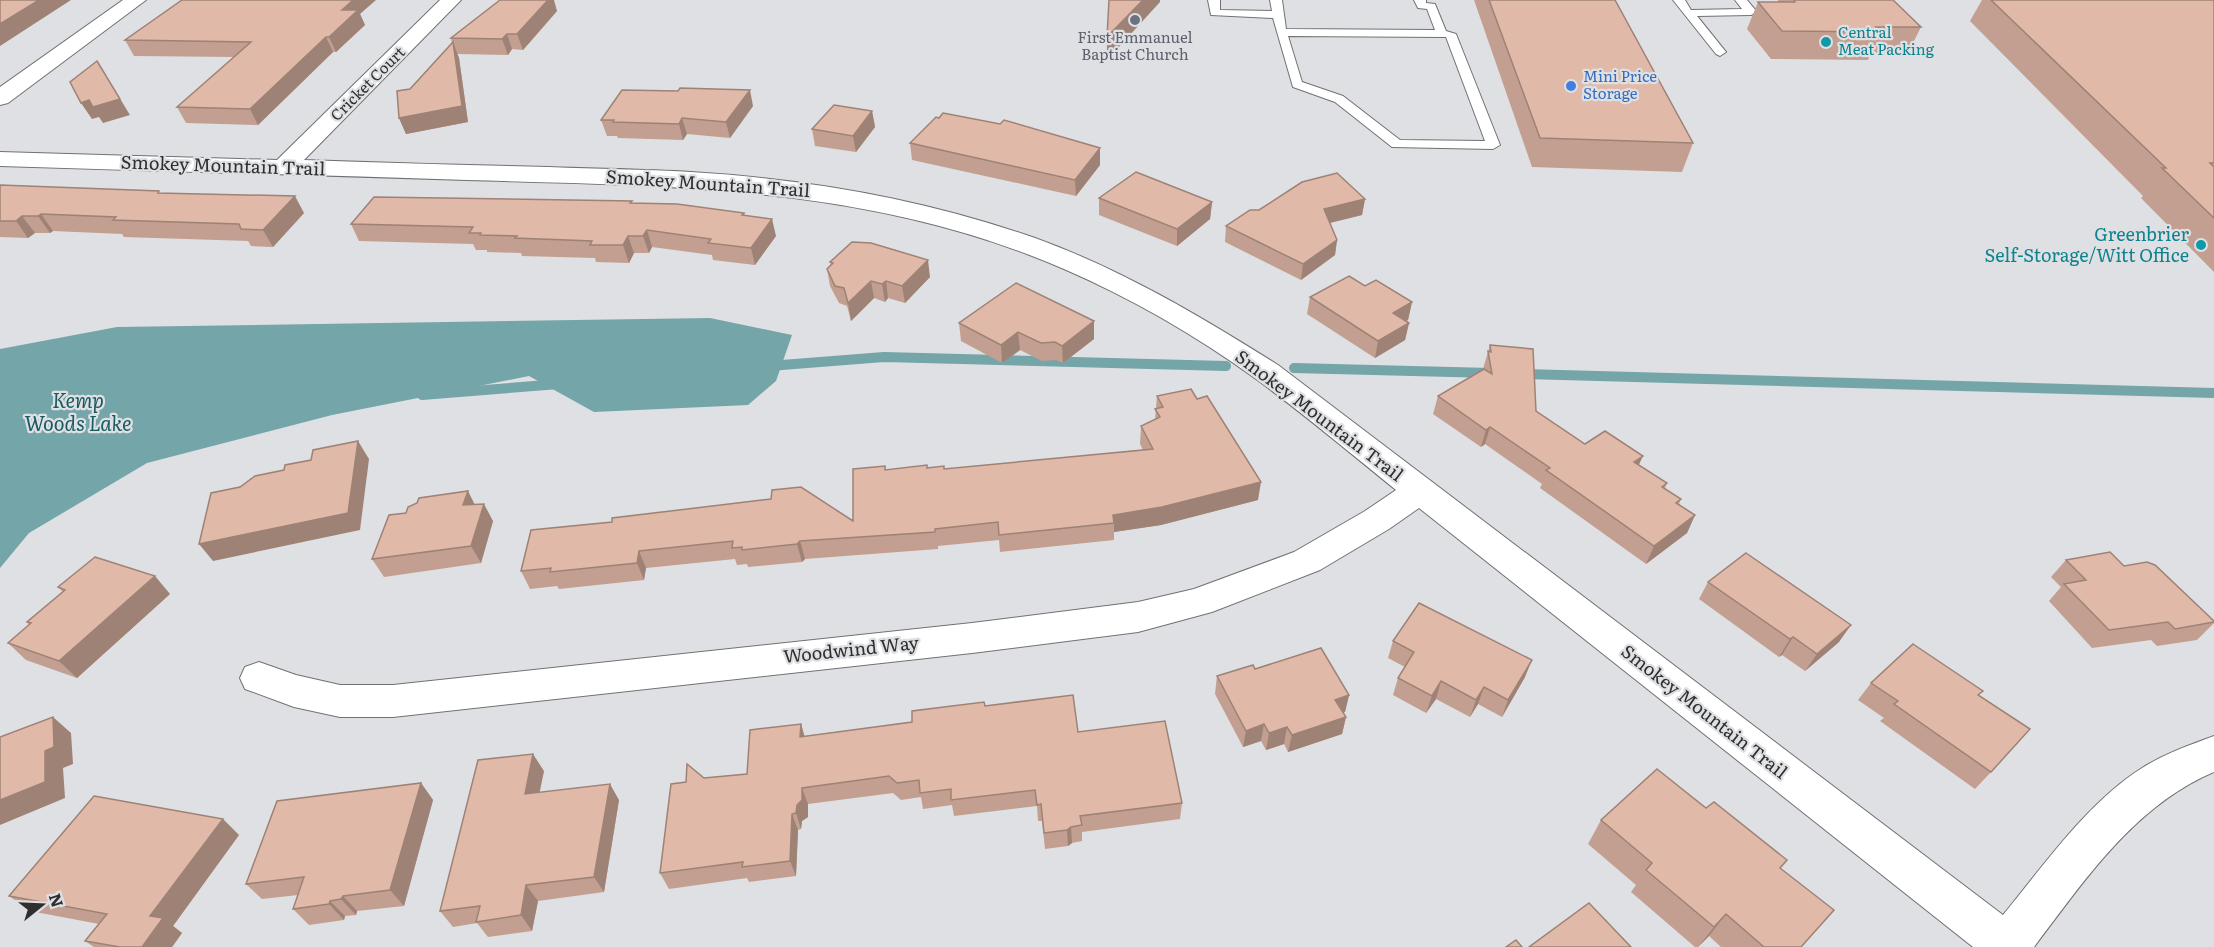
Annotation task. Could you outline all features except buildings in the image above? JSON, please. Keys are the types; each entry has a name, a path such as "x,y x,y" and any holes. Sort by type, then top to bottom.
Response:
{"street":[{"path":"0,98 136,0"},
{"name":"Cricket Court","path":"284,167 451,0"},
{"name":"Smokey Mountain Trail","path":"0,159 689,179 741,183 808,190 870,201 948,220 1010,239 1073,263 1157,304 1268,372 2007,946"},
{"name":"Woodwind Way","path":"259,678 294,691 340,701 393,701 972,638 1138,617 1199,602 1307,561 1377,520 1418,490"},
{"path":"2007,946 2067,870 2149,786 2214,754"}],"lane":[{"path":"1214,0 1215,13 1278,15"},
{"path":"1276,0 1281,32 1297,84 1340,99 1397,144 1493,145 1450,34 1281,32"},
{"path":"1420,0 1422,6 1431,6 1442,34"},
{"path":"1679,0 1720,51"},
{"path":"1688,13 1751,12 1741,0"}],"water":[{"name":"Kemp Woods Lake","path":"710,318 792,335 776,381 748,405 594,412 529,376 332,415 147,463 29,533 0,568 0,349 117,327"}],"waterway":[{"path":"769,366 884,357 1226,366"},
{"path":"1294,368 1491,373"},
{"path":"1522,374 2214,393"},
{"path":"422,395 559,384"}],"place":[{"name":"First Emmanuel Baptist Church","path":"1135,20"},
{"name":"Central Meat Packing","path":"1826,42"},
{"name":"Mini Price Storage","path":"1571,86"},
{"name":"Greenbrier Self-Storage/Witt Office","path":"2201,245"}]}
